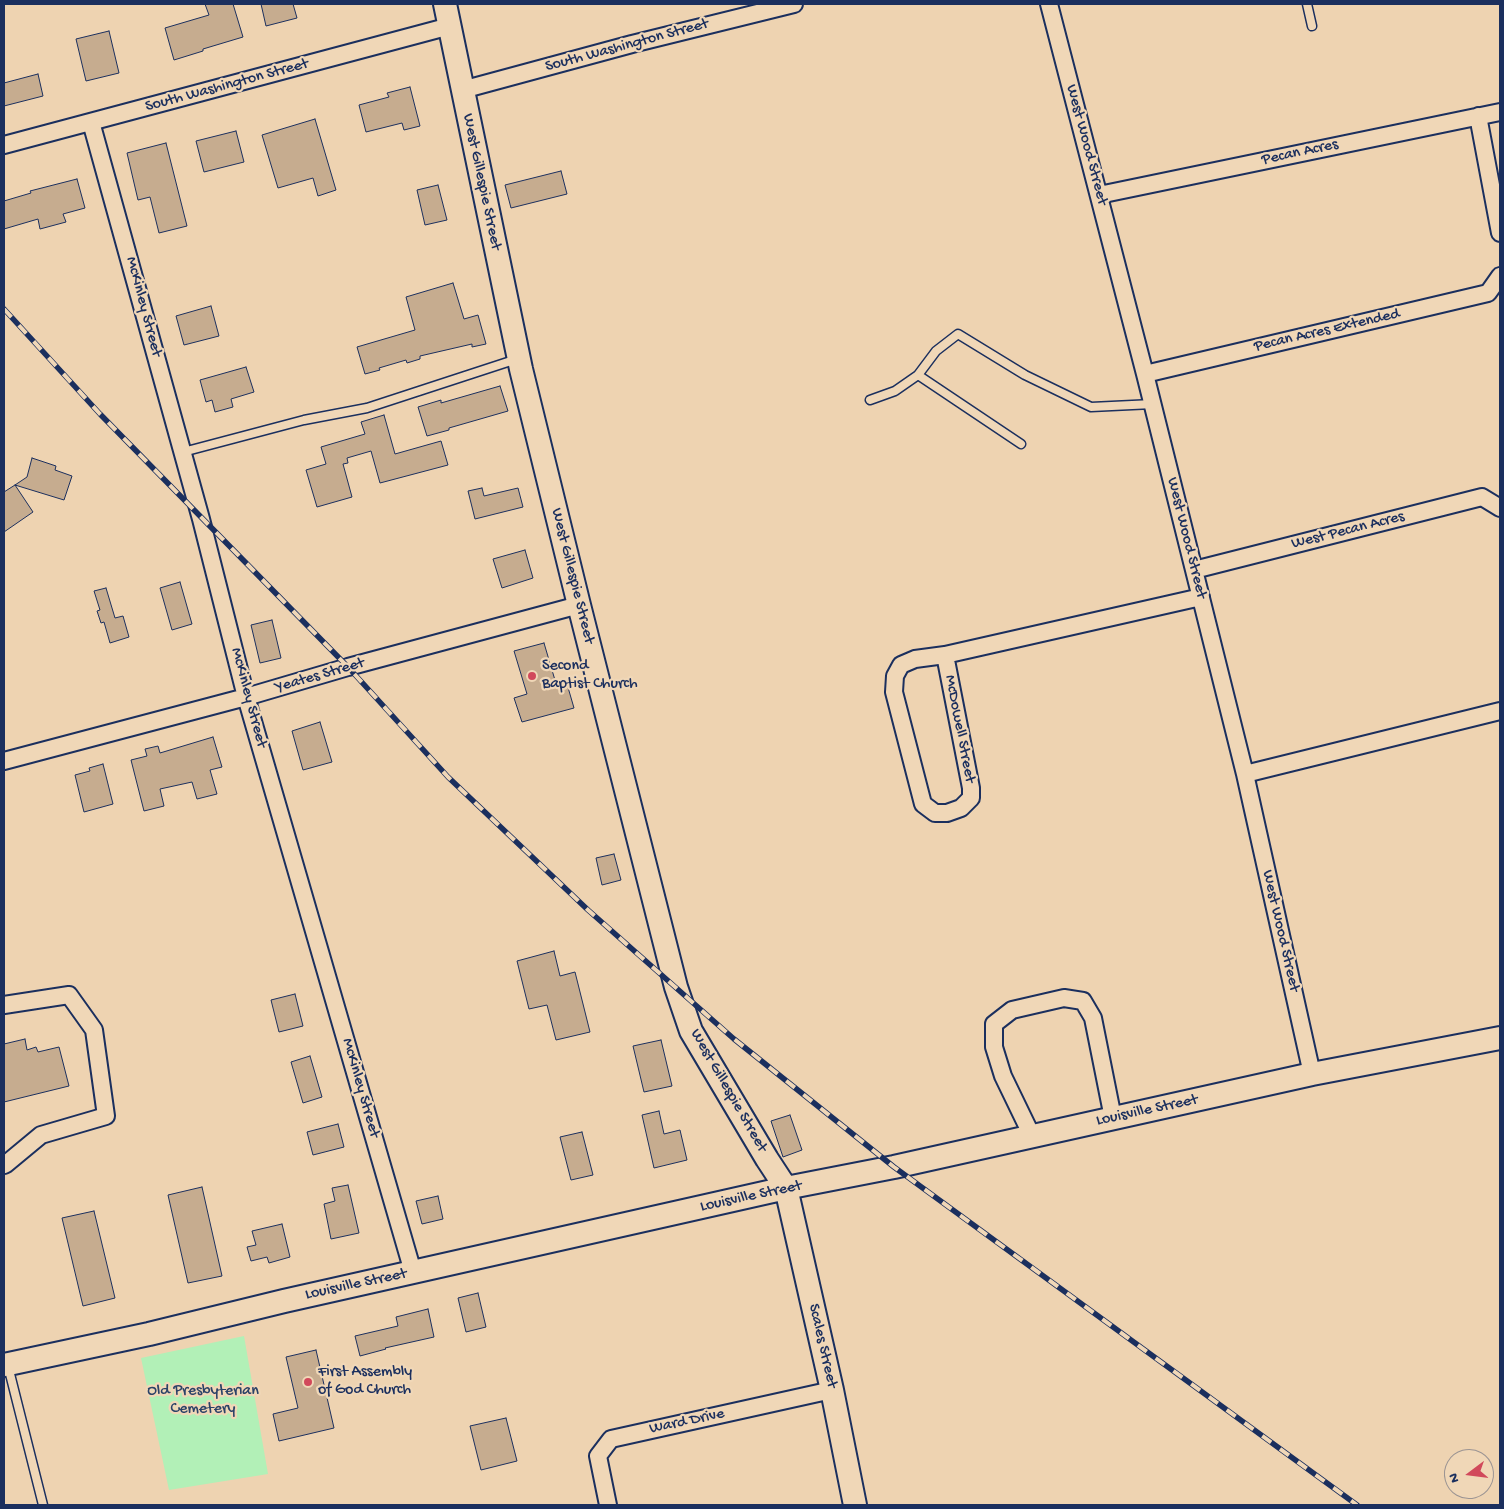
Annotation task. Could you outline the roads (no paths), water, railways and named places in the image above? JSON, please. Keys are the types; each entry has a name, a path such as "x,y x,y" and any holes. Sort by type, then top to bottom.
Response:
{"street":[{"name":"West Gillespie Street","path":"445,4 519,358 579,605 676,987 691,1031 786,1188"},
{"name":"South Washington Street","path":"462,90 632,44 794,4"},
{"name":"West Wood Street","path":"1049,4 1153,404 1245,774 1312,1074"},
{"name":"South Washington Street","path":"4,145 450,26"},
{"name":"Pecan Acres","path":"1099,195 1500,112"},
{"path":"1478,116 1500,233"},
{"name":"McKinley Street","path":"91,122 183,452 246,697 413,1272"},
{"name":"Pecan Acres Extended","path":"1145,374 1488,293 1500,276"},
{"name":"West Pecan Acres","path":"1194,570 1482,497 1500,508"},
{"name":"McDowell Street","path":"945,655 971,788 970,798 961,808 947,813 935,813 923,804 894,692 895,676 902,665 915,659 945,655 1201,597"},
{"name":"Yeates Street","path":"4,761 246,697 348,667 579,605"},
{"path":"1245,774 1500,711"},
{"path":"4,1005 69,994 94,1030 106,1116 41,1135 4,1165"},
{"path":"1032,1136 1003,1076 994,1047 994,1024 1012,1010 1064,998 1082,1001 1093,1018 1113,1118"},
{"name":"Louisville Street","path":"6,1365 786,1188 1312,1074 1500,1038"},
{"name":"Scales Street","path":"786,1188 832,1390 855,1505"},
{"name":"Ward Drive","path":"608,1505 598,1456 610,1439 832,1390"}],"lane":[{"path":"1307,4 1312,26"},
{"path":"870,400 895,391 918,376 936,351 958,334 1025,375 1091,407 1153,404"},
{"path":"183,452 304,420 367,408 519,358"},
{"path":"918,376 1022,444"},
{"path":"6,1365 42,1505"}],"railway":[{"path":"4,309 100,414 348,667 448,777 588,910 734,1039 894,1167 1357,1505"}],"place":[{"name":"Second Baptist Church","path":"532,676"},
{"name":"First Assembly of God Church","path":"308,1382"}],"park label":[{"name":"Old Presbyterian Cemetery","path":"203,1401"}]}
